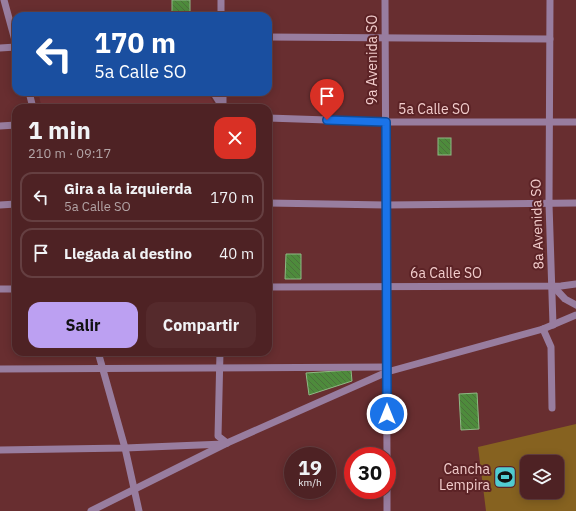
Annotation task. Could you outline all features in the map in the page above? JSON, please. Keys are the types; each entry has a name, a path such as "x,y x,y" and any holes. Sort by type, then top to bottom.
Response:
{"street":[{"path":"4,0 12,29"},
{"path":"221,0 221,12"},
{"name":"9a Avenida SO","path":"385,0 387,447"},
{"name":"8a Avenida SO","path":"550,0 549,204 553,325"},
{"path":"272,37 550,39"},
{"path":"0,48 12,47"},
{"name":"5a Calle SO","path":"272,118 386,122 576,122"},
{"path":"0,126 12,125"},
{"path":"272,203 386,205 576,203"},
{"path":"0,205 12,204"},
{"name":"6a Calle SO","path":"272,287 561,286 576,284"},
{"path":"552,285 565,299 576,305"},
{"path":"0,289 12,289"},
{"path":"91,511 227,444 387,370 543,329 576,315"},
{"path":"543,329 550,347 552,408"},
{"path":"99,356 125,448 139,511"},
{"path":"220,356 218,436 227,444"},
{"path":"0,369 219,368 387,370"},
{"path":"0,450 125,448 227,444"},
{"path":"387,499 387,511"}],"shaded area":[{"path":"39,96 210,96 214,104 41,104"},
{"name":"Cancha Lempira","path":"576,424 576,511 486,511 478,447"}],"building":[{"path":"172,0 190,0 190,12 172,12"},
{"path":"438,138 451,138 451,155 438,155"},
{"path":"286,254 301,254 301,279 285,279"},
{"path":"351,370 352,381 309,395 306,373"},
{"path":"477,393 479,429 461,430 459,394"}],"place":[{"name":"Cancha Lempira","path":"505,477"}],"route":[{"path":"327,120 386,122 387,414"}]}
